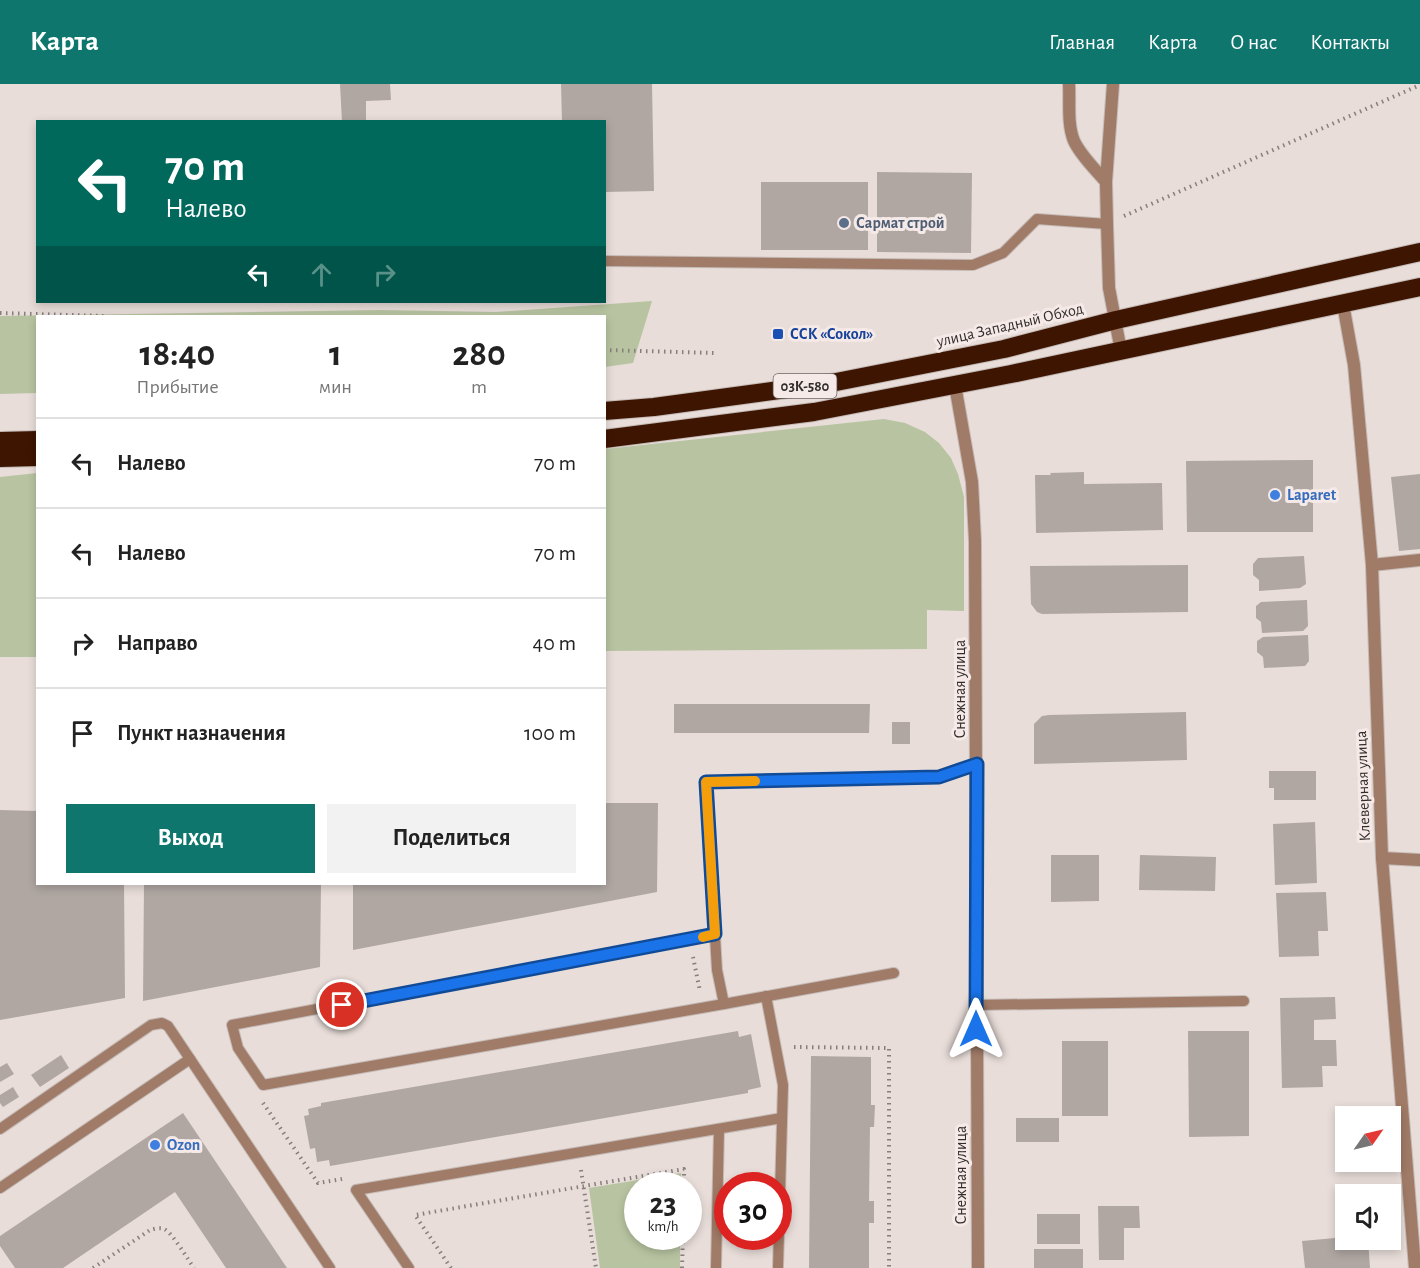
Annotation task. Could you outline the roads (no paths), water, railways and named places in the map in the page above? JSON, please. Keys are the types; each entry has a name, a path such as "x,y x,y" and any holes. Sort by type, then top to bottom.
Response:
{"highway":[{"name":"улица Западный Обход","path":"606,411 831,383 1004,349 1116,320 1420,252"},
{"name":"03К-580","path":"606,439 814,412 1011,375 1420,286"},
{"path":"0,441 36,440"},
{"path":"0,458 36,457"}],"street":[{"path":"1069,84 1070,123 1074,140 1106,182"},
{"path":"1113,84 1106,182 1107,224 1109,288 1121,351"},
{"name":"Клеверная улица","path":"1343,304 1354,365 1372,564 1382,858 1415,1268"},
{"name":"Снежная улица","path":"955,385 972,482 975,541 978,1268"},
{"path":"1372,564 1420,560"},
{"path":"1382,858 1420,860"}],"lane":[{"path":"606,261 973,265 1004,253 1037,219 1107,224"},
{"path":"724,1004 717,970 706,782 939,777 977,764"},
{"path":"715,934 232,1025 238,1048 263,1085 894,973"},
{"path":"766,996 783,1085 778,1268"},
{"path":"976,1005 1244,1001"},
{"path":"0,1129 151,1025 162,1023 168,1026 330,1268"},
{"path":"0,1188 190,1059"},
{"path":"409,1268 356,1190 782,1118"},
{"path":"716,1268 719,1129"}],"place":[{"name":"Сармат строй","path":"844,223"},
{"name":"ССК «Сокол»","path":"778,334"},
{"name":"Laparet","path":"1275,495"},
{"name":"Ozon","path":"155,1145"}]}
